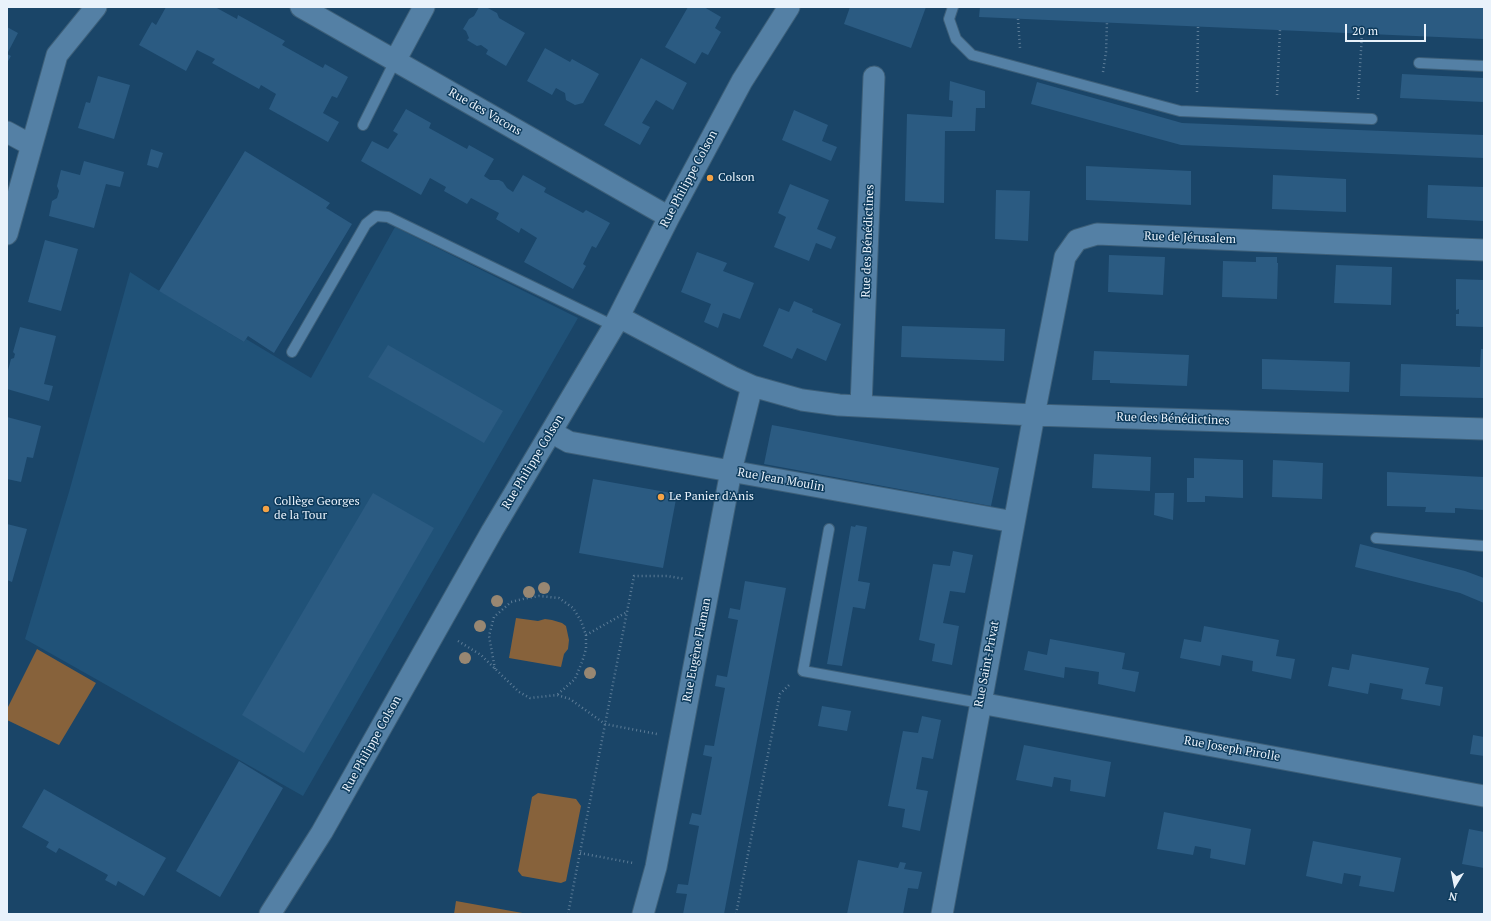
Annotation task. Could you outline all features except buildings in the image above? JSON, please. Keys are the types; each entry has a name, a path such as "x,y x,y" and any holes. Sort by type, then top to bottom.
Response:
{"street":[{"path":"7,234 57,55 96,7"},
{"name":"Rue des Vacons","path":"301,7 669,217"},
{"path":"395,61 424,7"},
{"name":"Rue Philippe Colson","path":"270,914 322,832 492,531 617,321 669,217 742,81 789,7"},
{"name":"Rue des Bénédictines","path":"861,406 874,77"},
{"path":"7,132 31,145"},
{"name":"Rue de Jérusalem","path":"1034,415 1065,257 1077,240 1096,234 1484,250"},
{"name":"Rue des Bénédictines","path":"617,321 752,386 802,400 839,405 1034,415 1484,429"},
{"name":"Rue Eugène Flaman","path":"643,914 656,867 730,471 752,386"},
{"name":"Rue Saint-Privat","path":"942,914 1034,415"},
{"name":"Rue Jean Moulin","path":"552,432 569,442 1014,522"},
{"name":"Rue Joseph Pirolle","path":"980,702 1484,796"}],"lane":[{"path":"953,7 949,19 956,39 972,55 1100,90 1180,111 1372,119"},
{"path":"363,125 395,61"},
{"path":"1419,63 1484,66"},
{"path":"292,352 366,224 376,216 388,216 617,321"},
{"path":"829,530 803,671 980,702"},
{"path":"1376,538 1484,546"}],"path":[{"path":"1018,19 1021,68"},
{"path":"1100,90 1106,52 1107,22"},
{"path":"1196,112 1198,27"},
{"path":"1276,115 1280,30"},
{"path":"1357,119 1362,34"},
{"path":"568,914 634,576 667,576 709,583"},
{"path":"496,670 489,636 494,617 511,602 539,596 559,598 573,608 581,621 586,635 586,649 575,679 557,695"},
{"path":"586,635 627,612"},
{"path":"437,628 481,655 519,692 530,698 557,695 570,699 605,724 680,738"},
{"path":"736,914 780,694 803,671"},
{"path":"580,854 656,867"}],"shaded area":[{"name":"Collège Georges de la Tour","path":"395,227 578,318 303,796 25,639 69,492 130,272 244,342 246,339 311,378"},
{"path":"516,618 538,621 545,619 552,620 566,626 569,640 568,649 564,654 561,667 509,658"},
{"path":"37,649 96,683 59,745 7,720 7,709"},
{"path":"538,793 576,799 581,806 566,881 561,883 522,876 518,871 532,797"},
{"path":"456,901 528,914 454,914"}],"place":[{"name":"Colson","path":"710,178"},
{"name":"Le Panier d'Anis","path":"661,497"},
{"name":"Collège Georges de la Tour","path":"266,509"}]}
